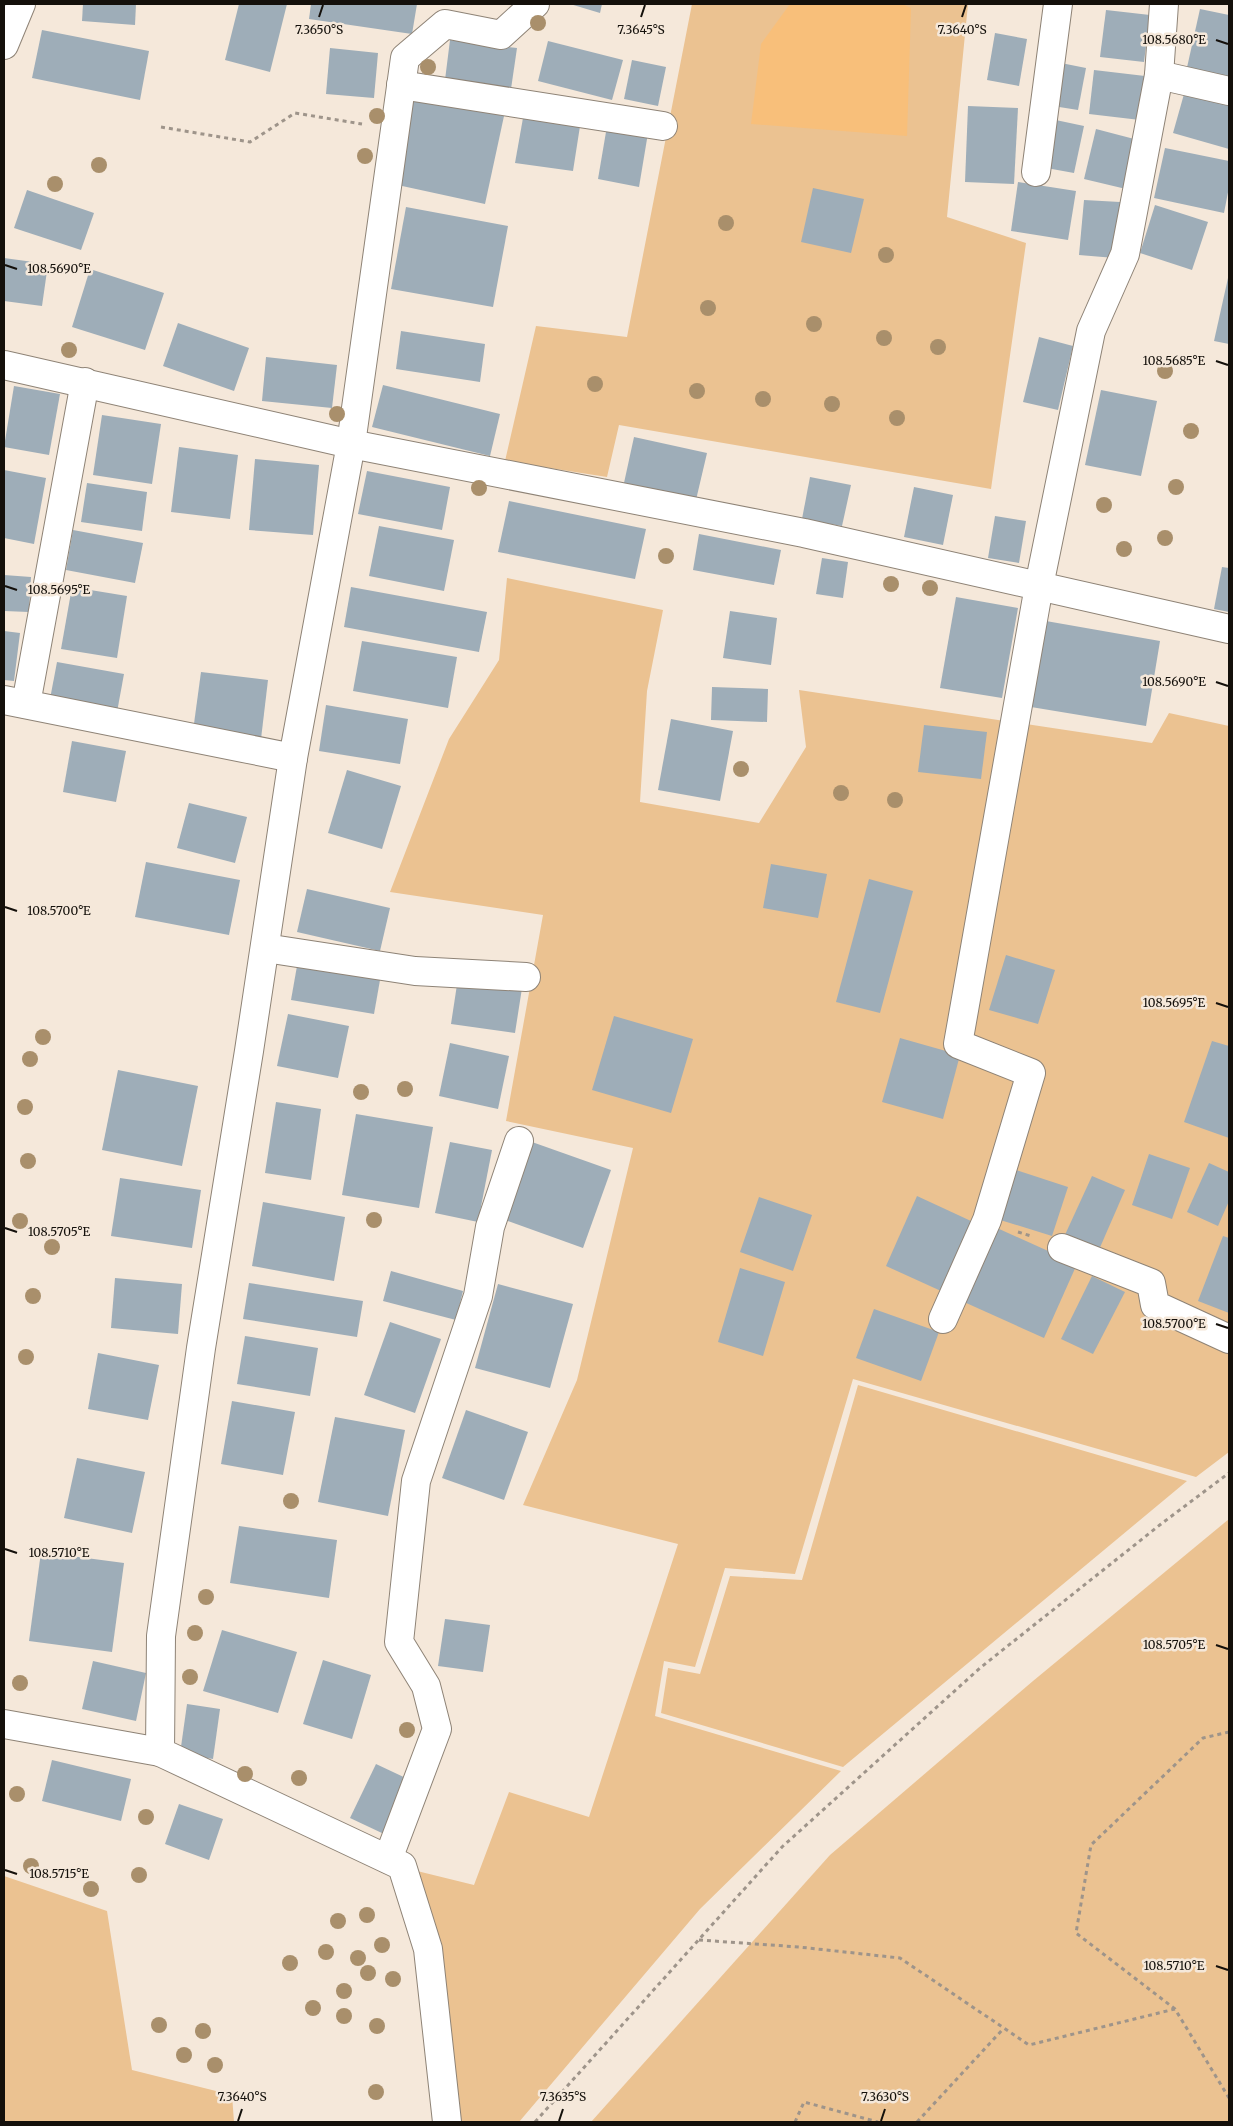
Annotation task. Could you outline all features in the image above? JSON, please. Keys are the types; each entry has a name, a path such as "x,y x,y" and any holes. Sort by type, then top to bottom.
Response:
{"street":[{"path":"4,46 21,4"},
{"path":"160,1752 162,1626 201,1348 265,948 293,758 351,444 405,58 445,24 501,35 535,4"},
{"path":"1036,172 1058,4"},
{"path":"943,1319 987,1220 1032,1073 958,1044 1039,586 1091,331 1125,254 1159,75 1164,4"},
{"path":"1159,75 1229,91"},
{"path":"401,85 663,126"},
{"path":"4,365 351,444 804,533 1229,629"},
{"path":"85,382 15,702 293,758"},
{"path":"265,948 415,971 526,976"},
{"path":"388,1860 436,1729 426,1686 399,1642 416,1481 478,1296 490,1227 519,1141"},
{"path":"1062,1248 1151,1283 1155,1305 1229,1339"},
{"path":"4,1724 160,1752 402,1866 428,1949 447,2122"}],"path":[{"path":"161,126 250,142 295,112 395,130"},
{"path":"987,1220 1062,1248"},
{"path":"534,2122 782,1846 980,1668 1161,1524 1229,1473"},
{"path":"1229,1732 1203,1738 1091,1846 1076,1933 1175,2009 1229,2098"},
{"path":"699,1940 799,1947 900,1958 1029,2045 1175,2009"},
{"path":"917,2122 1004,2028"},
{"path":"795,2122 804,2102 878,2122"}],"shaded area":[{"path":"692,4 968,4 947,217 1026,243 991,489 619,425 607,477 505,461 536,326 627,337"},
{"path":"790,4 902,4 911,8 907,136 751,124 761,44"},
{"path":"507,578 663,610 647,691 640,802 759,823 806,747 799,690 1152,743 1169,713 1229,726 1229,1452 1196,1477 853,1379 795,1574 725,1568 695,1667 664,1661 655,1716 841,1771 700,1909 519,2122 461,2122 435,1948 413,1870 474,1885 509,1792 589,1817 678,1544 523,1505 577,1380 633,1148 506,1121 543,915 390,892 449,739 499,660"},
{"path":"858,1385 1187,1481 843,1767 661,1713 668,1668 700,1674 730,1576 802,1580"},
{"path":"1229,1519 1229,2122 591,2122 830,1855 1033,1681"},
{"path":"4,1876 107,1911 132,2070 232,2095 234,2122 4,2122"}],"building":[{"path":"83,4 136,4 135,25 82,21"},
{"path":"239,4 287,4 270,72 225,60"},
{"path":"311,4 417,4 412,34 309,19"},
{"path":"570,4 602,4 600,13"},
{"path":"1200,9 1229,15 1229,81 1186,72"},
{"path":"1106,10 1150,15 1144,62 1100,57"},
{"path":"42,30 149,51 140,100 32,78"},
{"path":"995,33 1027,39 1019,86 987,80"},
{"path":"450,40 517,48 511,89 445,80"},
{"path":"548,41 623,60 612,100 538,81"},
{"path":"330,48 378,53 374,98 326,94"},
{"path":"632,60 666,67 658,106 624,99"},
{"path":"1061,63 1086,68 1078,110 1053,106"},
{"path":"1094,70 1145,76 1140,120 1089,114"},
{"path":"1186,87 1229,100 1229,149 1173,133"},
{"path":"412,97 504,116 485,204 393,184"},
{"path":"968,106 1018,108 1014,184 965,182"},
{"path":"523,118 580,126 573,171 515,163"},
{"path":"1051,119 1084,126 1074,173 1041,167"},
{"path":"607,126 648,133 639,187 598,179"},
{"path":"1096,129 1138,140 1126,189 1084,179"},
{"path":"1165,148 1229,161 1229,187 1224,213 1154,198"},
{"path":"1018,182 1076,191 1068,240 1011,231"},
{"path":"813,188 864,199 851,253 801,242"},
{"path":"27,190 94,213 81,250 14,228"},
{"path":"1084,200 1120,202 1115,258 1079,255"},
{"path":"1155,205 1208,222 1192,270 1140,253"},
{"path":"406,207 508,226 493,307 391,289"},
{"path":"4,258 48,264 42,306 4,301"},
{"path":"90,269 164,293 145,350 72,327"},
{"path":"1229,278 1229,344 1214,341"},
{"path":"178,323 249,348 234,391 163,366"},
{"path":"401,331 485,344 480,382 396,369"},
{"path":"1039,337 1073,346 1058,410 1023,402"},
{"path":"266,357 337,365 332,408 262,401"},
{"path":"383,385 500,414 490,456 372,427"},
{"path":"14,386 60,394 49,455 4,447"},
{"path":"1101,390 1157,401 1141,476 1085,465"},
{"path":"102,415 161,424 152,484 93,475"},
{"path":"634,437 707,453 696,500 624,483"},
{"path":"179,447 238,455 230,519 171,512"},
{"path":"255,459 319,465 313,535 249,530"},
{"path":"4,470 46,478 34,544 4,538"},
{"path":"367,471 450,487 442,530 358,514"},
{"path":"810,477 851,485 842,526 802,519"},
{"path":"87,483 147,492 142,531 81,522"},
{"path":"914,487 953,495 943,545 904,537"},
{"path":"509,501 646,529 635,579 498,552"},
{"path":"995,516 1026,521 1019,563 988,558"},
{"path":"379,526 454,540 444,591 369,576"},
{"path":"73,530 143,543 135,583 66,570"},
{"path":"699,534 781,550 774,585 693,570"},
{"path":"822,558 848,562 843,598 816,594"},
{"path":"1222,567 1229,568 1229,612 1214,609"},
{"path":"4,575 31,577 29,612 4,611"},
{"path":"72,587 127,596 117,658 61,649"},
{"path":"351,587 487,612 479,652 344,627"},
{"path":"956,597 1018,608 1002,698 940,688"},
{"path":"730,611 777,618 771,665 723,658"},
{"path":"1046,621 1160,641 1146,726 1031,707"},
{"path":"4,631 20,633 14,681 4,680"},
{"path":"362,641 457,657 448,708 353,691"},
{"path":"57,662 124,674 117,712 50,699"},
{"path":"201,672 268,680 261,739 193,731"},
{"path":"712,687 768,689 767,722 711,720"},
{"path":"326,705 408,719 400,764 319,751"},
{"path":"671,719 733,731 720,801 658,790"},
{"path":"924,725 987,732 981,779 918,772"},
{"path":"72,741 126,751 116,802 63,792"},
{"path":"347,770 401,786 382,849 328,833"},
{"path":"189,803 247,817 235,863 177,848"},
{"path":"146,862 240,880 229,935 135,917"},
{"path":"771,864 827,874 818,918 763,908"},
{"path":"869,879 913,891 880,1013 836,1002"},
{"path":"307,889 390,908 380,951 297,932"},
{"path":"1006,955 1055,970 1038,1024 989,1010"},
{"path":"297,966 380,980 374,1014 291,1000"},
{"path":"458,978 522,988 515,1033 451,1024"},
{"path":"288,1014 349,1026 338,1078 277,1066"},
{"path":"614,1016 693,1039 671,1113 592,1090"},
{"path":"900,1038 960,1055 943,1119 882,1102"},
{"path":"1212,1041 1229,1046 1229,1138 1184,1122"},
{"path":"450,1043 509,1056 498,1109 439,1096"},
{"path":"118,1070 198,1086 182,1166 102,1150"},
{"path":"276,1102 321,1109 311,1180 265,1173"},
{"path":"356,1114 433,1127 419,1208 342,1195"},
{"path":"450,1142 492,1150 478,1222 435,1213"},
{"path":"532,1142 611,1170 583,1248 505,1220"},
{"path":"1149,1154 1190,1168 1172,1219 1132,1205"},
{"path":"1209,1163 1229,1172 1229,1201 1218,1226 1187,1212"},
{"path":"1013,1169 1068,1187 1052,1236 997,1219"},
{"path":"1092,1176 1125,1190 1098,1252 1064,1237"},
{"path":"120,1178 201,1190 192,1248 111,1236"},
{"path":"917,1196 971,1221 941,1291 886,1266"},
{"path":"759,1197 812,1215 793,1271 740,1252"},
{"path":"263,1202 345,1217 334,1281 252,1266"},
{"path":"997,1228 1077,1264 1044,1338 964,1302"},
{"path":"1223,1236 1229,1238 1229,1313 1198,1301"},
{"path":"740,1268 785,1282 763,1356 718,1342"},
{"path":"391,1271 463,1291 456,1320 383,1301"},
{"path":"1092,1276 1125,1292 1093,1354 1061,1339"},
{"path":"115,1278 182,1284 178,1334 111,1328"},
{"path":"249,1283 363,1301 357,1337 243,1319"},
{"path":"498,1284 573,1304 550,1388 475,1368"},
{"path":"874,1309 939,1332 921,1381 856,1358"},
{"path":"390,1322 441,1339 415,1413 364,1395"},
{"path":"245,1336 318,1348 310,1396 237,1384"},
{"path":"98,1353 159,1365 148,1420 88,1409"},
{"path":"232,1401 295,1412 283,1475 221,1464"},
{"path":"466,1410 528,1432 504,1500 442,1478"},
{"path":"335,1417 405,1430 388,1516 318,1502"},
{"path":"77,1458 145,1472 132,1533 64,1518"},
{"path":"239,1526 337,1540 329,1598 230,1583"},
{"path":"41,1552 124,1563 112,1652 29,1641"},
{"path":"445,1619 490,1625 483,1672 438,1666"},
{"path":"222,1630 297,1652 278,1713 203,1691"},
{"path":"323,1660 371,1675 352,1739 303,1724"},
{"path":"93,1661 146,1673 136,1721 82,1709"},
{"path":"187,1704 220,1709 213,1759 180,1754"},
{"path":"52,1760 131,1779 121,1821 42,1801"},
{"path":"376,1764 410,1780 384,1834 350,1818"},
{"path":"179,1804 223,1819 209,1860 165,1844"}]}
